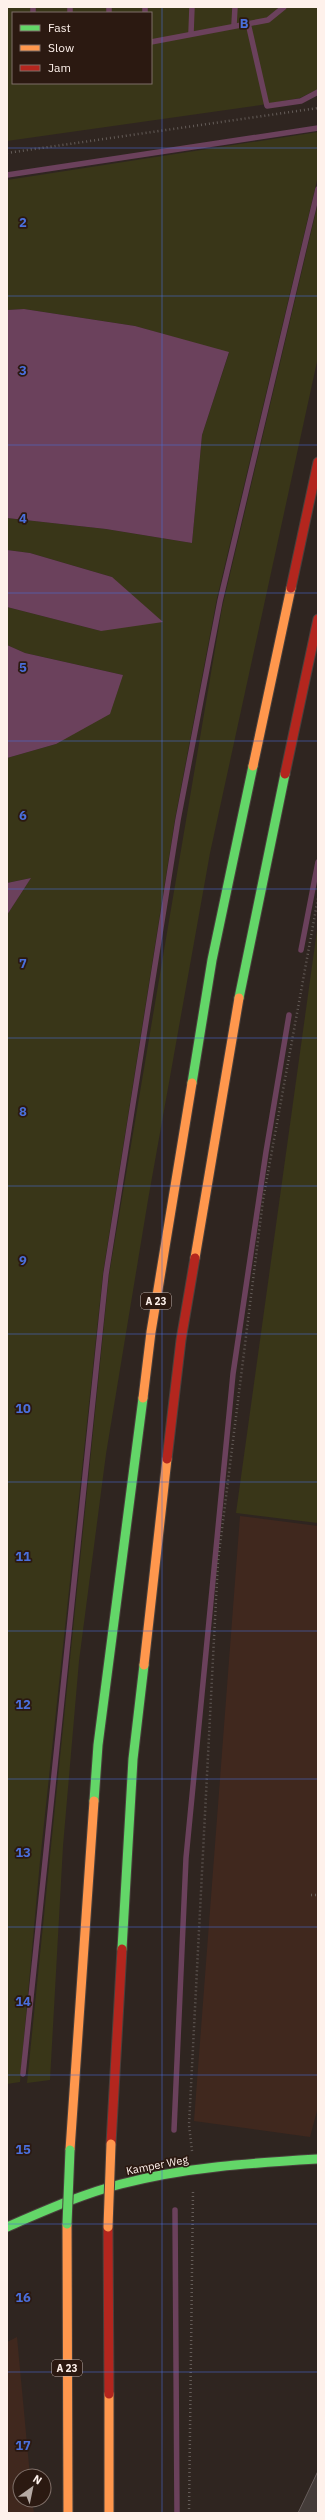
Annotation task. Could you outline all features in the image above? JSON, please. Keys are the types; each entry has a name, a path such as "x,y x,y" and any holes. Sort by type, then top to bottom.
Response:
{"main road":[{"name":"A 23","path":"68,2513 67,2224 70,2150 98,1745 150,1332 212,960 318,462"},
{"name":"A 23","path":"109,2513 108,2227 111,2144 133,1759 182,1340 243,971 318,619"},
{"name":"Kamper Weg","path":"7,2227 66,2202 135,2181 194,2170 318,2159"}],"path":[{"path":"7,153 318,108"},
{"path":"188,2513 194,2170 189,2125 218,1561 263,1200 318,898"},
{"path":"311,1895 318,1895"}],"shaded area":[{"path":"7,7 318,7 318,89 300,98 261,105 7,141"},
{"path":"318,132 318,176 217,598 175,819 103,1273 40,1861 20,2082 7,2084 7,915 31,878 7,883 7,758 56,744 123,675 25,653 7,645 7,607 101,631 112,577 30,553 7,550 7,518 106,529 192,543 202,435 229,353 135,326 24,309 7,310 7,180"},
{"path":"318,203 318,357 210,853 148,1200 106,1454 79,1661 63,1846 50,2080 27,2083 109,1275 222,608"},
{"path":"24,309 135,326 229,352 202,435 192,543 106,529 7,518 7,310"},
{"path":"7,550 30,553 112,577 163,622 101,631 7,607"},
{"path":"7,645 25,653 123,675 110,714 56,744 7,758"},
{"path":"31,878 7,915 7,883"},
{"path":"318,923 318,1523 236,1513"},
{"path":"240,1516 318,1526 318,2107 310,2137 194,2121"},
{"path":"17,2337 29,2468 12,2468 12,2508 33,2508 34,2513 7,2513 7,2342"}],"building":[{"path":"318,2471 318,2513 298,2513"}],"waterway":[{"path":"33,7 33,12"},
{"path":"70,7 70,12"},
{"path":"109,7 109,12"},
{"path":"145,7 145,12"},
{"path":"191,33 192,7"},
{"path":"234,25 235,7"},
{"path":"152,42 268,20 284,7"},
{"path":"248,23 267,106 301,101 318,92"},
{"path":"7,175 318,128"},
{"path":"23,2074 106,1274 178,820 220,601 318,189"},
{"path":"301,950 318,862"},
{"path":"174,2130 186,1858 233,1374 266,1152 289,1015"},
{"path":"175,2210 177,2513"}],"traffic: fast":[{"path":"192,1083 212,960 253,766"},
{"path":"239,998 285,774"},
{"path":"94,1801 98,1745 143,1398"},
{"path":"122,1949 133,1759 144,1665"},
{"path":"67,2224 70,2150"},
{"path":"7,2227 63,2203 121,2184 145,2178 170,2173 219,2167 318,2159"}],"traffic: slow":[{"path":"253,766 291,588"},
{"path":"195,1258 239,998"},
{"path":"143,1398 151,1332 192,1083"},
{"path":"144,1665 167,1459"},
{"path":"70,2150 94,1801"},
{"path":"108,2227 111,2144"},
{"path":"67,2224 68,2513"},
{"path":"109,2394 109,2513"}],"traffic: jam":[{"path":"291,588 318,462"},
{"path":"285,774 318,619"},
{"path":"167,1459 181,1340 195,1258"},
{"path":"111,2144 122,1949"},
{"path":"108,2227 109,2394"}]}
